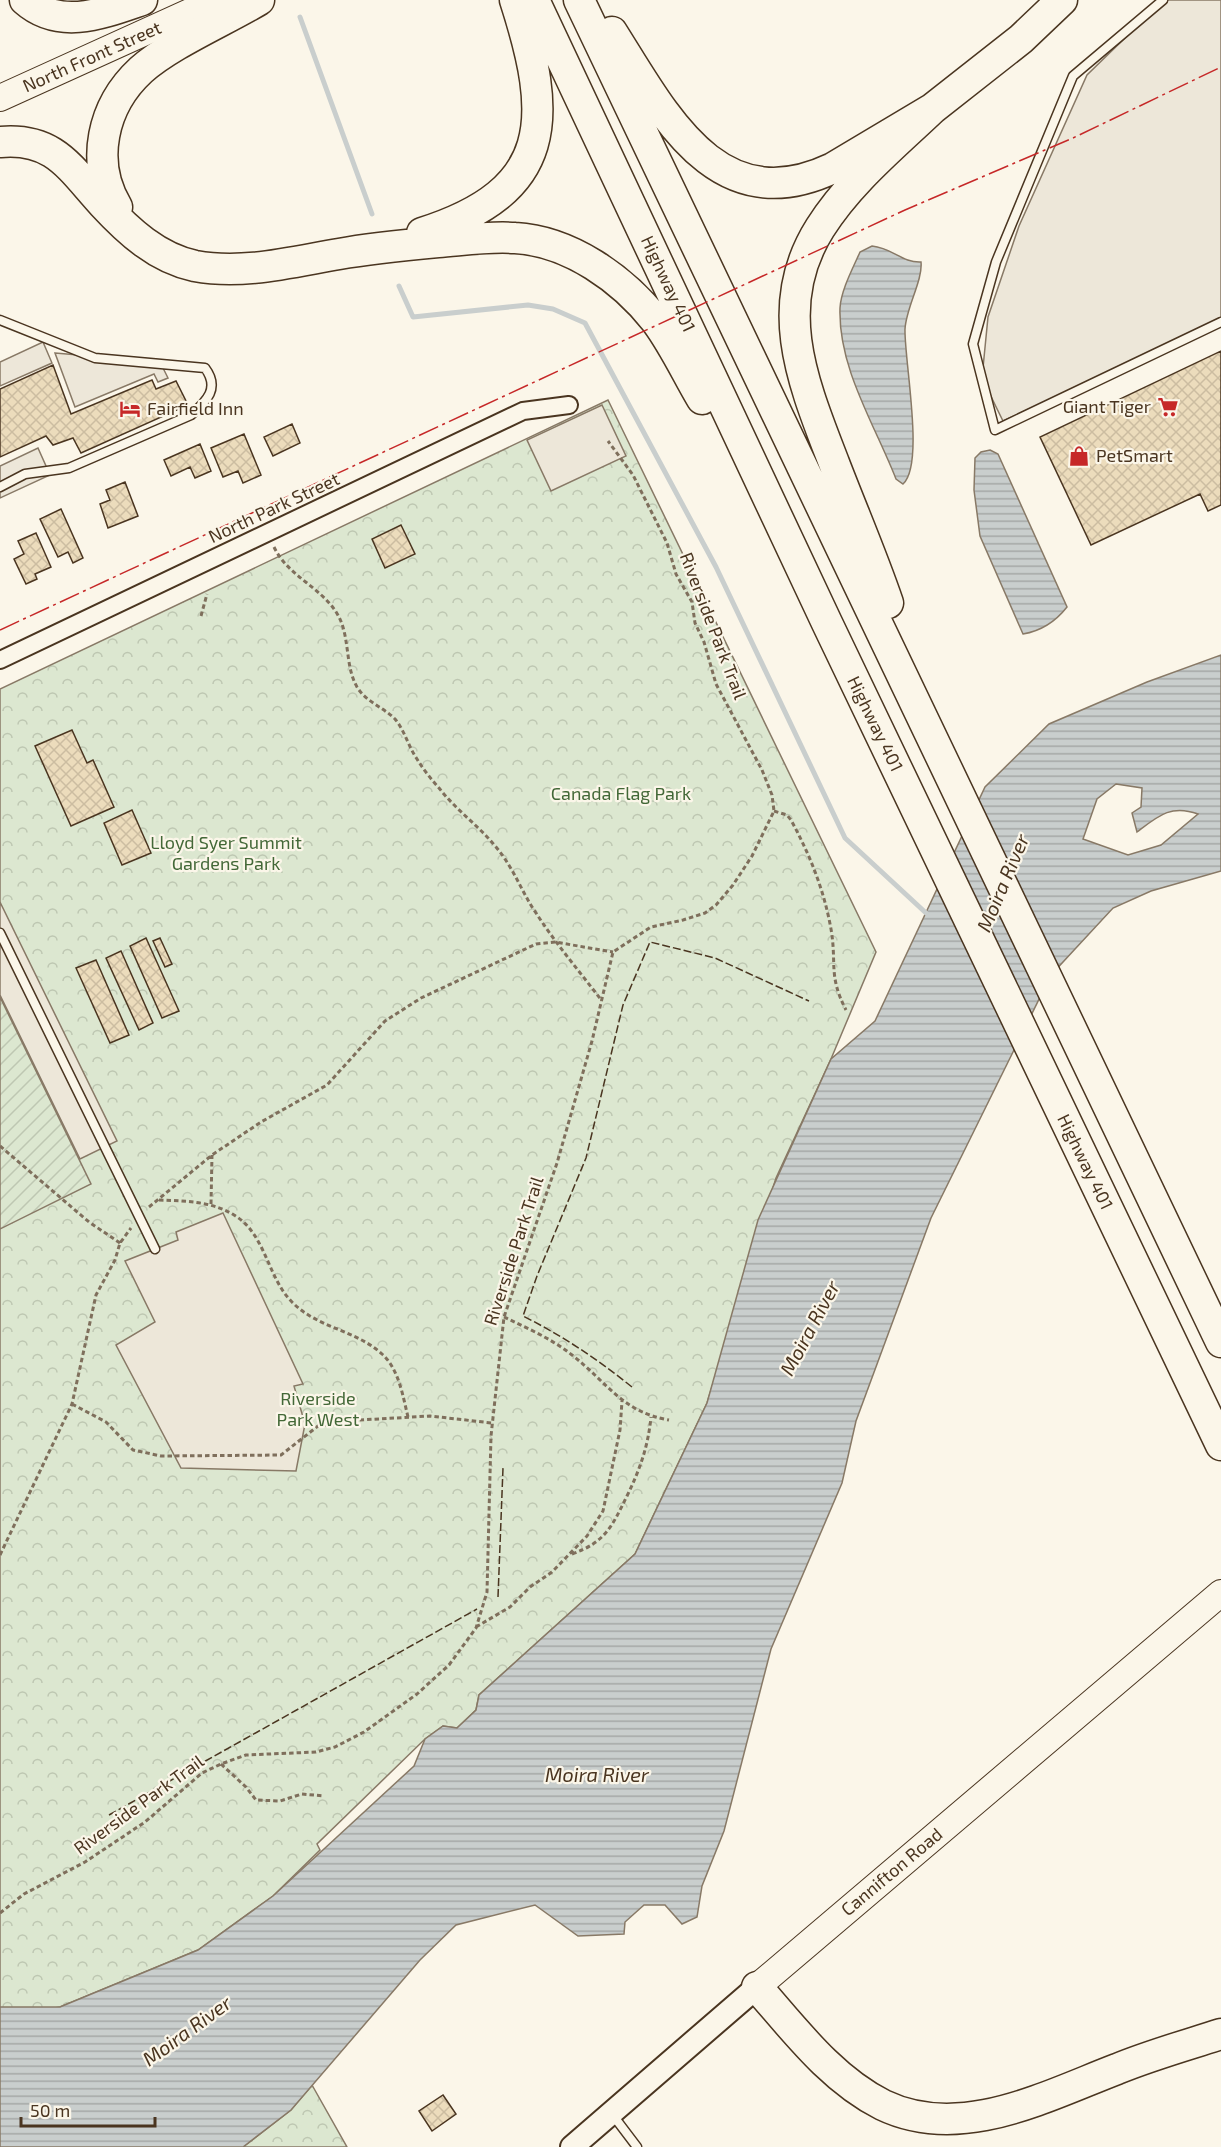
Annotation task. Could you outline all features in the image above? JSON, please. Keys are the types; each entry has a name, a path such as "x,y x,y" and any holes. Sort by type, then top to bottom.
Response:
{"highway":[{"path":"25,0 50,14 69,18 88,16 142,0"},
{"path":"140,239 110,196 101,162 106,124 116,105 141,70 260,0"},
{"path":"0,142 21,140 57,154 140,239 157,252 177,260 218,268 276,265 368,248 450,224 470,214 492,202 510,186 522,169 533,145 538,102 525,32 515,0"},
{"name":"Highway 401","path":"534,0 827,623 1221,1445"},
{"path":"579,0 1060,1001 1221,1342"},
{"path":"592,0 660,107 685,140 710,162 753,182 785,183 819,175 932,109"},
{"path":"944,761 884,591 806,391 799,362 794,315 799,279 819,229 872,165 932,109 1021,39 1062,0"},
{"path":"368,248 517,238 563,249 588,261 614,279 634,297 662,330 827,623"},
{"path":"758,1987 808,2045 838,2074 881,2104 922,2119 944,2120 992,2114 1121,2067 1221,2034"},
{"path":"1121,2067 1221,2017"}],"main road":[{"name":"North Front Street","path":"0,98 216,0"},
{"name":"Cannifton Road","path":"572,2147 1217,1596"}],"street":[{"name":"North Park Street","path":"0,660 524,411 569,405"}],"lane":[{"path":"1164,0 1073,76 996,262 974,344 995,430 1221,322"},
{"path":"0,320 95,358 205,368 212,378 213,389 205,403 191,416 69,468 25,474 0,487"},
{"path":"0,933 154,1249"},
{"path":"611,2113 637,2147"}],"path":[{"name":"Riverside Park Trail","path":"608,441 633,475 668,543 676,574 692,603 695,623 704,642 716,684 762,770 772,795 774,811"},
{"path":"279,558 327,600 338,615 347,640 351,671 357,687 369,701 392,717 402,728 416,758 440,790 495,845 517,875 534,910 555,942 602,1001"},
{"path":"201,616 207,594"},
{"path":"0,1555 72,1404 96,1295 115,1260 120,1243 139,1217 212,1155 261,1122 327,1085 385,1021 421,998 536,944 555,942 613,952 651,927 683,920 705,912 716,905 733,885 752,856 774,811 787,815 791,820 816,872 832,932 834,980 846,1010"},
{"name":"Riverside Park Trail","path":"0,1913 24,1894 54,1880 145,1822 202,1773 246,1755 316,1752 335,1747 364,1732 417,1694 449,1665 476,1628 487,1592 492,1423 504,1317 558,1163 613,952"},
{"path":"0,1146 89,1221 120,1243"},
{"path":"211,1204 212,1155"},
{"path":"158,1200 211,1204 236,1215 255,1234 290,1300 311,1318 359,1339 384,1355 401,1385 408,1417"},
{"path":"504,1317 539,1334 570,1353 622,1401 651,1417 669,1420"},
{"path":"476,1628 510,1607 587,1536 603,1511 620,1430 622,1401"},
{"path":"72,1404 106,1422 133,1450 161,1456 281,1455 318,1426 408,1417 430,1416 492,1423"},
{"path":"570,1554 586,1549 604,1536 617,1519 643,1461 651,1417"},
{"path":"221,1764 246,1787 256,1800 280,1801 302,1794 324,1796"}],"green space":[{"name":"Riverside Park West","path":"608,400 876,952 831,1059 776,1178 707,1403 635,1554 479,1695 476,1710 457,1728 443,1726 425,1739 317,1844 320,1850 273,1896 198,1950 60,2007 0,2018 0,689"},
{"path":"0,997 91,1184 0,1229"},
{"path":"312,2085 347,2147 243,2147 291,2110"}],"shaded area":[{"path":"1164,0 1221,0 1221,320 1003,421 982,378 988,317 1019,226 1087,75"},
{"path":"43,342 52,363 0,386 0,362"},
{"path":"55,353 160,362 168,378 158,382 154,374 75,407"},
{"path":"602,405 626,456 551,491 527,440"},
{"path":"38,448 50,475 0,498 0,466"},
{"path":"0,902 117,1141 80,1159 0,995"},
{"path":"223,1213 303,1384 294,1386 305,1424 296,1471 181,1468 116,1345 155,1322 125,1261 178,1240 176,1232"}],"water":[{"path":"872,246 886,249 914,262 921,262 905,329 913,434 909,473 903,484 896,479 859,396 845,352 841,330 840,308 845,287 860,252"},
{"path":"990,450 998,454 1067,607 1048,625 1023,634 980,536 974,490 975,458 981,452"},
{"name":"Moira River","path":"1221,655 1221,871 1151,891 1113,908 1051,975 931,1218 856,1421 842,1483 771,1649 724,1831 702,1886 697,1917 682,1924 665,1905 644,1905 625,1922 624,1934 578,1936 535,1905 456,1925 420,1960 291,2110 243,2147 0,2147 0,2007 60,2007 198,1950 273,1896 414,1766 425,1739 443,1726 457,1728 476,1710 479,1695 635,1554 707,1403 758,1220 831,1059 875,1021 985,787 1049,724 1147,682","holes":["1116,784 1142,788 1141,807 1132,813 1137,832 1165,813 1180,810 1198,814 1161,845 1128,855 1083,839 1097,799"]}],"building":[{"path":"1221,351 1221,505 1208,511 1200,494 1091,545 1040,437"},
{"name":"Fairfield Inn","path":"53,365 71,414 152,380 156,389 176,381 188,405 81,453 73,438 53,445 46,436 0,457 0,389"},
{"path":"292,424 300,443 273,456 264,437"},
{"path":"244,434 261,475 243,483 238,471 223,477 211,448"},
{"path":"200,444 211,471 195,478 190,467 171,476 164,460"},
{"path":"125,482 138,516 108,528 100,504 110,500 106,490"},
{"path":"61,509 83,558 73,563 68,552 58,557 40,519"},
{"path":"401,525 415,554 385,568 372,539"},
{"path":"36,533 51,567 35,574 37,579 26,584 14,559 24,554 18,541"},
{"path":"72,730 87,763 93,760 114,807 71,826 35,746"},
{"path":"132,810 151,853 122,865 104,823"},
{"path":"146,938 179,1011 162,1018 130,946"},
{"path":"160,938 172,964 165,967 153,941"},
{"path":"121,951 153,1023 139,1030 106,958"},
{"path":"96,960 129,1035 110,1043 76,968"},
{"path":"443,2095 456,2114 432,2131 419,2111"}],"waterway":[{"path":"300,17 372,214"},
{"path":"399,286 413,317 528,305 553,309 585,323 716,567 845,838 926,913"}],"fence":[{"path":"632,1387 579,1348 523,1316 537,1276 586,1158 623,1005 650,942 715,958 809,1001"},
{"path":"498,1597 503,1468"},
{"path":"109,1815 477,1609"}],"power":[{"path":"0,630 905,210 1073,138 1221,67"}],"place":[{"name":"Giant Tiger","path":"1168,407"},
{"name":"Fairfield Inn","path":"130,409"},
{"name":"PetSmart","path":"1079,456"}],"park label":[{"name":"Canada Flag Park","path":"621,794"},
{"name":"Lloyd Syer Summit Gardens Park","path":"226,853"}]}
